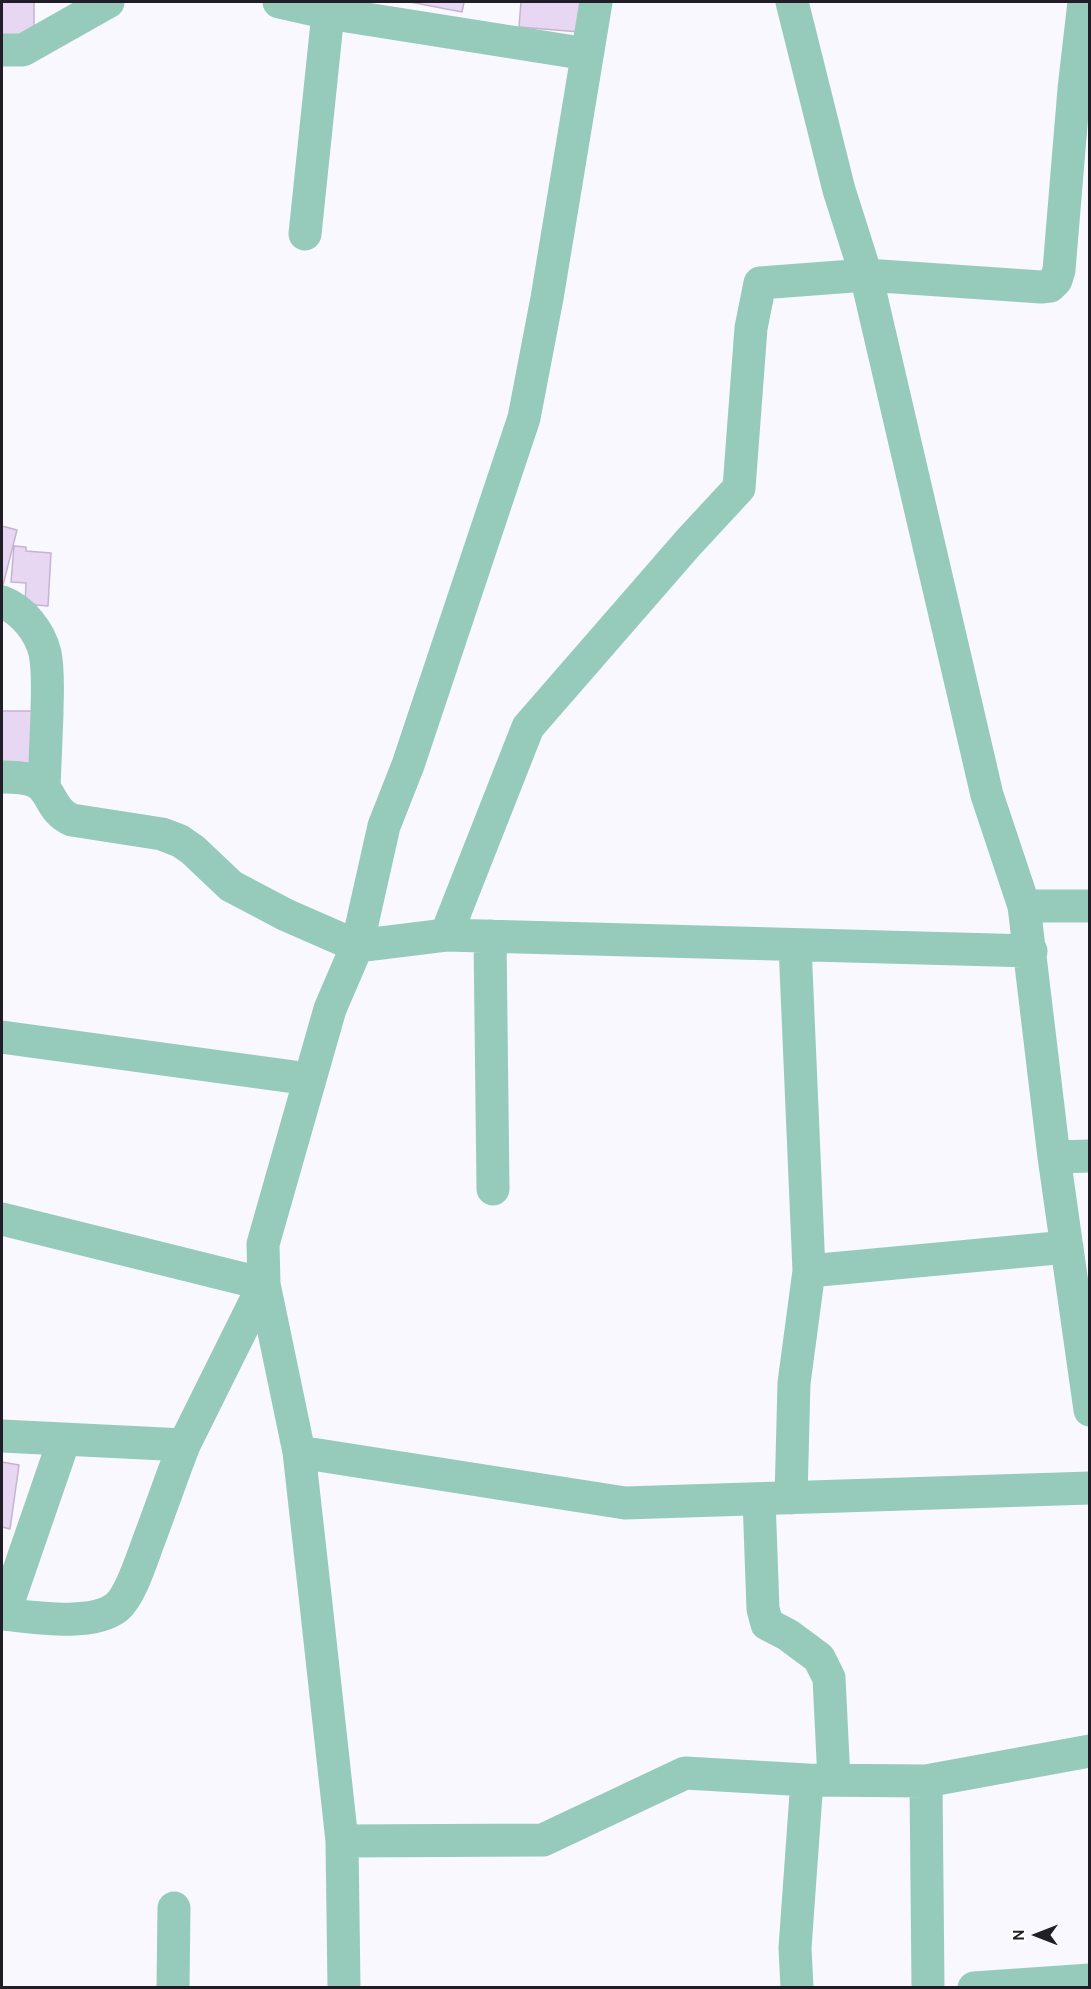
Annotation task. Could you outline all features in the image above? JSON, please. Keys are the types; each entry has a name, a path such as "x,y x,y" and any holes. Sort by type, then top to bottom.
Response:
{"street":[{"path":"2,50 24,50 108,2"},
{"path":"279,2 328,13 587,54"},
{"path":"344,1988 342,1841 299,1452 264,1284 263,1244 330,1009 357,946 384,826 408,765 524,418 547,298 596,2"},
{"path":"792,2 840,190 867,275 987,795 1024,906 1054,1157 1089,1410"},
{"path":"446,935 528,727 688,543 739,488 751,328 760,283 867,275 1041,287 1050,286 1056,280 1076,227 1074,88 1084,2"},
{"path":"305,234 328,13"},
{"path":"2,602 26,618 38,636 45,653 48,683 44,788"},
{"path":"2,777 37,782 44,788 61,815 72,820 162,834 180,842 194,850 231,886 286,915 357,946 446,935 1031,951"},
{"path":"1024,906 1089,906"},
{"path":"490,936 493,1189"},
{"path":"795,945 809,1271 775,1498 763,1609 767,1624 788,1635 819,1658 829,1678 820,1780 795,1948 797,1988"},
{"path":"2,1037 309,1079"},
{"path":"1054,1157 1089,1156"},
{"path":"2,1219 264,1284"},
{"path":"809,1271 1067,1247"},
{"path":"64,1440 3,1617 79,1619 102,1615 118,1606 133,1582 184,1445 264,1284"},
{"path":"2,1436 184,1445"},
{"path":"299,1452 625,1503 1089,1488"},
{"path":"342,1841 543,1840 685,1773 820,1780 926,1781 1089,1751"},
{"path":"926,1781 928,1988"},
{"path":"173,1988 174,1908"},
{"path":"974,1988 1089,1980"}],"building":[{"path":"2,2 34,2 34,37 2,37"},
{"path":"410,2 464,2 462,12"},
{"path":"521,2 582,2 580,32 519,27"},
{"path":"2,526 17,530 2,589"},
{"path":"14,546 26,547 26,551 51,553 48,606 25,604 26,583 11,582"},
{"path":"2,711 34,711 35,773 2,773"},
{"path":"2,1462 19,1465 10,1529 2,1527"}]}
